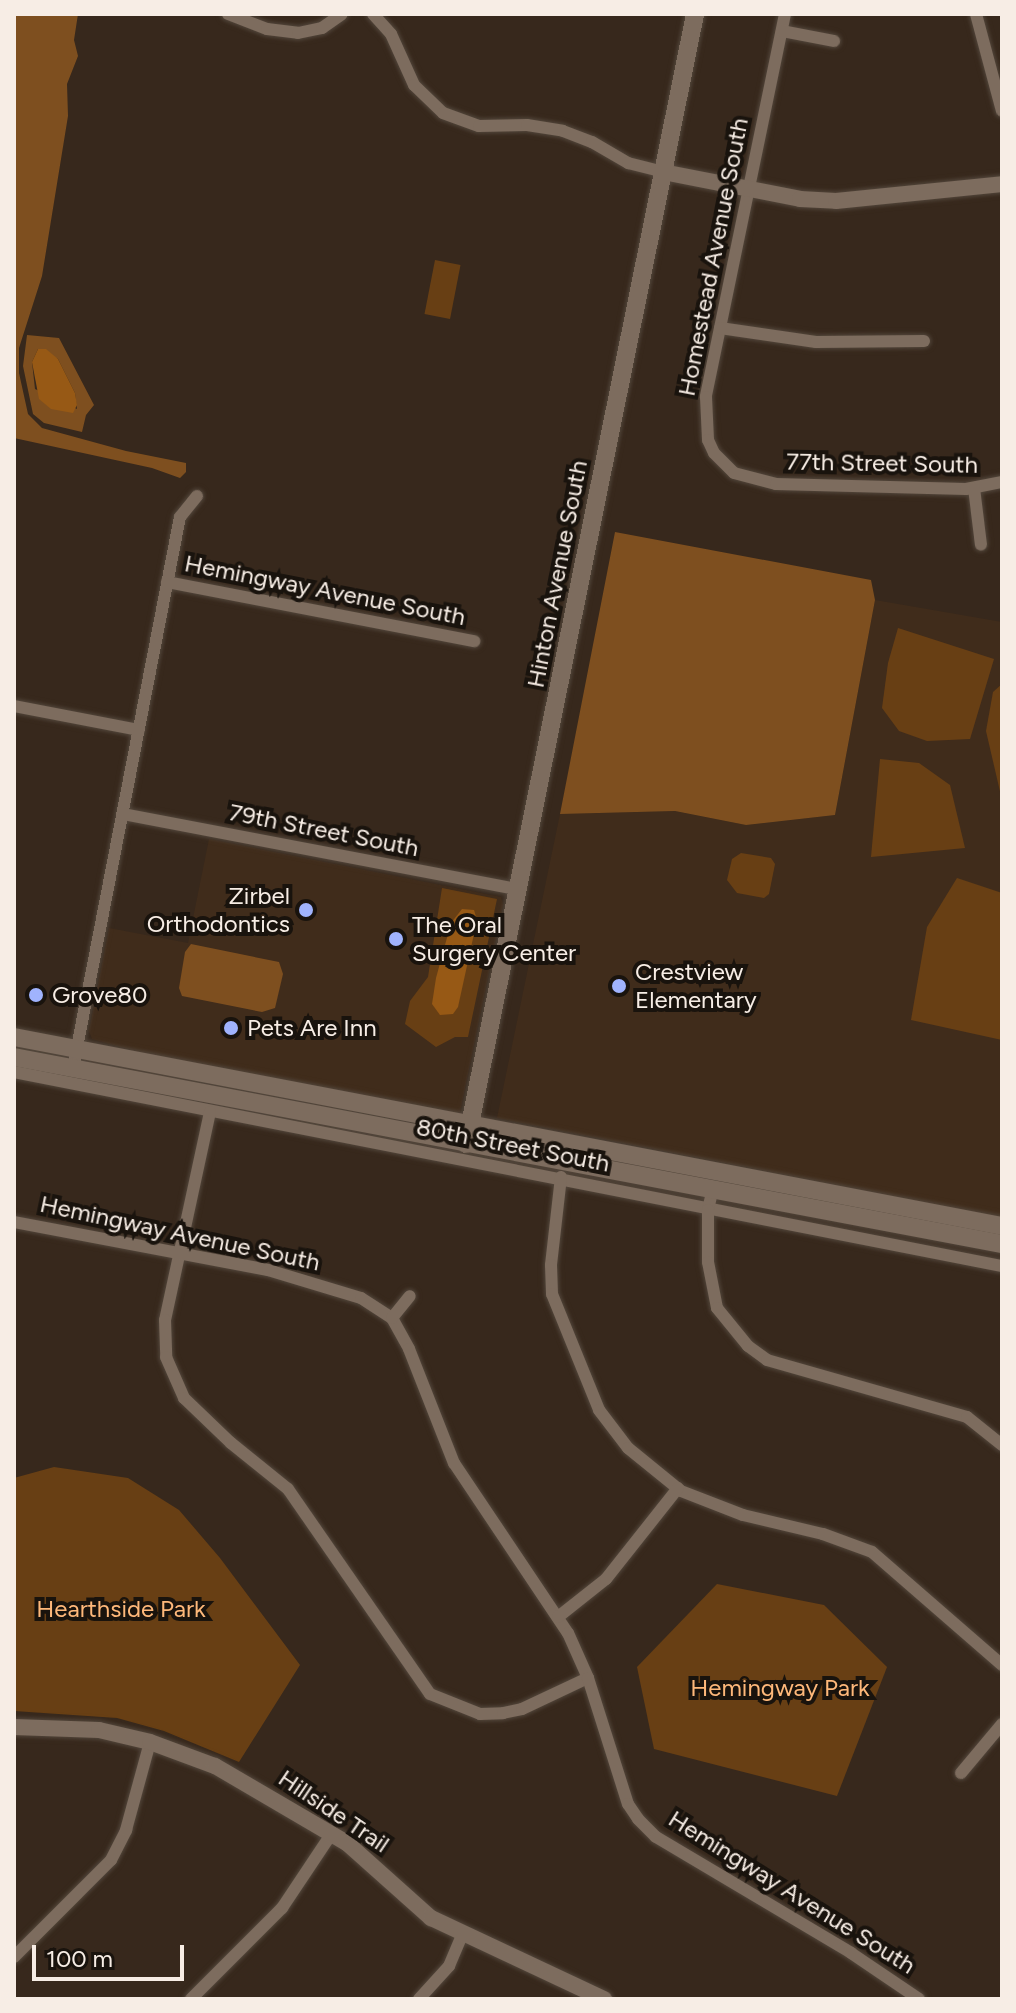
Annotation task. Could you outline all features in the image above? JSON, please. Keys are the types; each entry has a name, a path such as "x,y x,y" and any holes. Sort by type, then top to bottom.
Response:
{"main road":[{"name":"Hinton Avenue South","path":"466,1144 695,14"},
{"name":"80th Street South","path":"14,1037 1002,1226"},
{"name":"80th Street South","path":"14,1057 1002,1244"}],"street":[{"path":"228,14 267,29 298,33 322,28 342,14"},
{"path":"373,14 391,34 414,85 443,113 479,126 527,125 563,131 592,142 628,163 800,199 836,201 1002,184"},
{"name":"Homestead Avenue South","path":"760,481 734,473 708,440 706,397 785,14"},
{"path":"976,14 1002,111"},
{"path":"782,31 834,41"},
{"path":"720,328 816,342 924,341"},
{"name":"77th Street South","path":"760,481 802,487 974,488 1002,482"},
{"path":"974,488 981,545"},
{"name":"Hemingway Avenue South","path":"73,1068 181,515 197,496"},
{"name":"Hemingway Avenue South","path":"167,582 474,641"},
{"path":"14,706 139,730"},
{"name":"79th Street South","path":"123,814 517,889"},
{"name":"80th Street South","path":"14,1072 1002,1266"},
{"path":"210,1112 171,1285 164,1336 166,1357 184,1398 231,1443 288,1489 430,1694 480,1714 503,1713 522,1709 588,1678"},
{"path":"561,1177 551,1265 552,1294 599,1410 628,1448 678,1488 743,1515 823,1534 872,1552 1002,1665"},
{"path":"713,1188 708,1210 708,1262 717,1308 748,1346 767,1360 967,1417 1002,1445"},
{"name":"Hemingway Avenue South","path":"14,1222 268,1270 361,1298 392,1318 409,1349 454,1463 558,1617 588,1678 628,1804 656,1837 851,1953 919,1999"},
{"path":"392,1318 410,1296"},
{"path":"558,1617 606,1579 678,1488"},
{"path":"961,1773 1002,1724"},
{"name":"Hillside Trail","path":"14,1727 99,1730 150,1742 215,1766 332,1833 381,1870 421,1911 462,1935 604,1999"},
{"path":"15,1954 111,1860 126,1830 150,1742"},
{"path":"191,1999 282,1908 332,1833"},
{"path":"419,1999 449,1966 462,1935"}],"shaded area":[{"path":"14,14 78,14 74,40 78,56 67,84 68,116 42,276 19,348 19,373 28,414 42,428 126,451 186,463 186,472 180,478 152,468 14,438"},
{"path":"27,335 59,338 94,405 86,415 82,432 44,423 33,414 23,366","holes":["38,349 58,359 75,393 77,409 35,389 32,362"]},
{"path":"38,349 46,349 58,359 75,393 77,405 73,413 51,409 39,399 32,362"},
{"path":"615,532 871,580 875,600 835,815 746,825 675,811 560,814"},
{"path":"875,600 1002,622 1002,1218 497,1118 560,814 675,811 746,825 835,815"},
{"path":"209,839 501,897 503,905 460,1112 456,1114 163,1059 92,1039 89,1031 109,928 188,943"},
{"path":"462,909 474,910 477,920 458,1007 453,1014 440,1015 432,1004 436,978 451,923"},
{"path":"191,944 279,962 283,974 275,1008 262,1012 182,996 179,988 185,952"}],"green space":[{"path":"435,260 461,265 450,319 425,314"},
{"path":"898,628 994,659 970,739 927,741 899,731 882,708 888,663"},
{"path":"1002,684 1002,800 986,731 993,692"},
{"path":"880,759 919,763 950,785 965,848 871,857"},
{"path":"741,853 771,858 775,864 769,894 764,898 737,893 727,880 732,859"},
{"path":"957,878 1002,893 1002,1040 911,1020 927,927"},
{"path":"442,888 497,899 468,1037 455,1037 436,1047 405,1024 410,1001 428,977"},
{"name":"Hearthside Park","path":"54,1467 128,1478 179,1510 220,1558 300,1665 239,1762 164,1731 117,1718 14,1711 14,1478"},
{"name":"Hemingway Park","path":"717,1584 824,1605 887,1667 837,1796 654,1749 637,1667"}],"place":[{"name":"Zirbel Orthodontics","path":"306,910"},
{"name":"The Oral Surgery Center","path":"396,939"},
{"name":"Crestview Elementary","path":"619,986"},
{"name":"Grove80","path":"36,995"},
{"name":"Pets Are Inn","path":"231,1028"}]}
